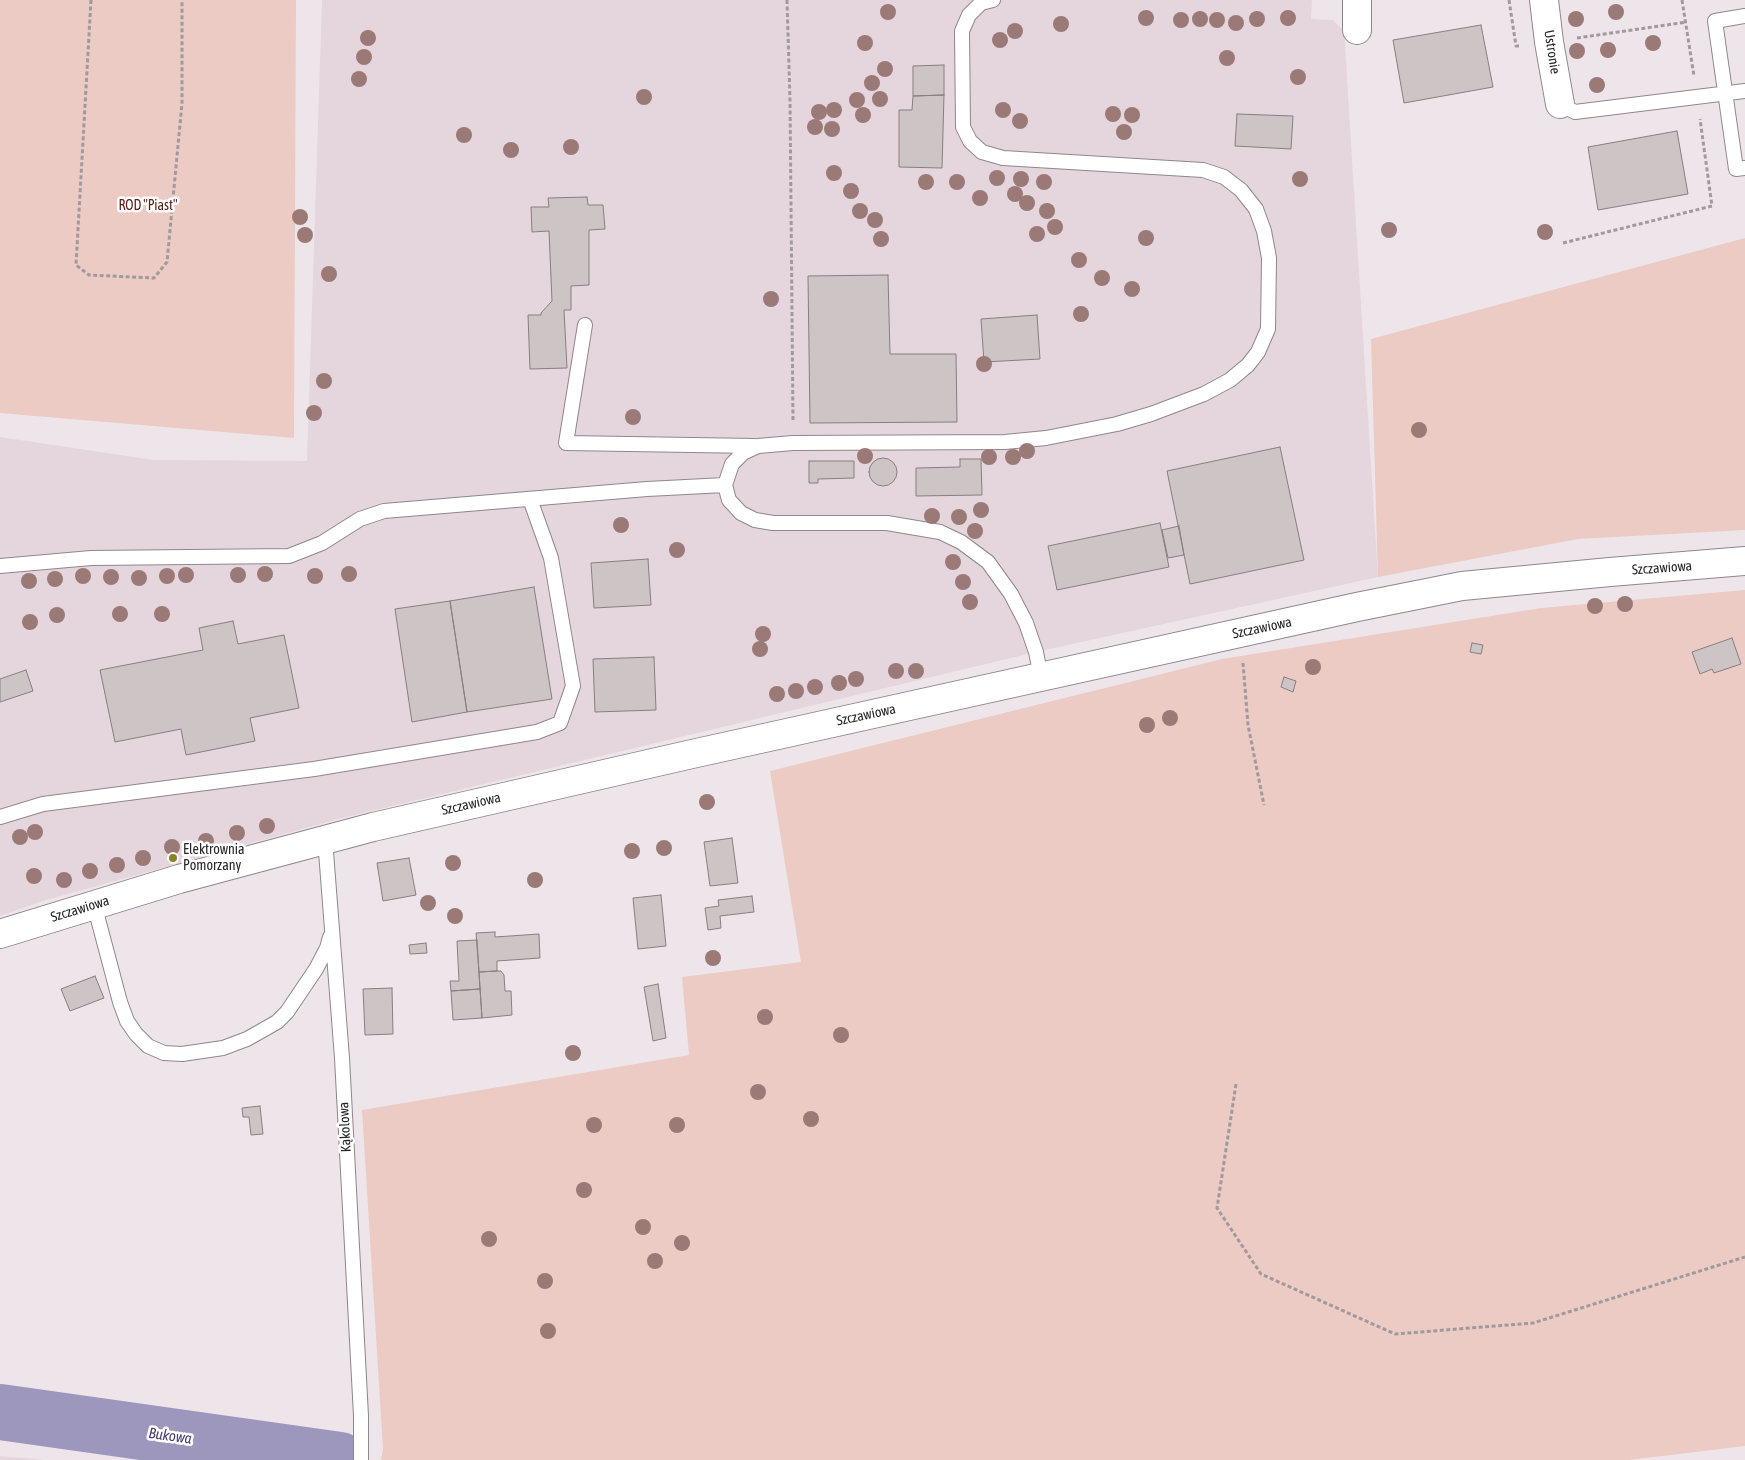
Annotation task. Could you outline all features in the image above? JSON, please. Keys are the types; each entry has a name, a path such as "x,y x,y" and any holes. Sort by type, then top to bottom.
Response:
{"street":[{"path":"1357,0 1357,30"},
{"name":"Ustronie","path":"1544,0 1560,104"},
{"name":"Szczawiowa","path":"0,934 94,904 325,839 672,758 1395,599 1462,586 1576,574 1745,562"}],"lane":[{"path":"585,325 566,444 758,446 1005,442 1079,433 1151,414 1204,394 1230,380 1248,365 1258,352 1268,329 1269,258 1264,231 1256,209 1241,190 1224,177 1203,170 1003,158 982,152 970,141 963,127 962,31 969,15 981,3 992,0"},
{"path":"1745,16 1715,21 1736,170 1745,168"},
{"path":"1560,104 1575,112 1745,91"},
{"path":"758,446 743,453 732,464 724,485 729,500 741,513 755,520 773,523 887,523 940,532 961,542 988,562 1011,594 1026,623 1036,652 1041,677"},
{"path":"0,566 91,558 289,556 322,543 360,519 384,511 647,488 724,485"},
{"path":"0,817 44,804 314,769 537,732 560,723 573,686 550,558 530,498"},
{"name":"Kąkolowa","path":"325,839 342,1068 361,1416 361,1460"},
{"path":"94,904 120,1002 127,1021 148,1046 164,1053 182,1054 223,1048 247,1039 277,1022 287,1012 316,969 327,948 332,929"}],"path":[{"path":"91,0 76,265 88,276 154,278 167,262 168,253 182,103 182,0"},
{"path":"787,0 790,100 793,444"},
{"path":"1509,0 1516,46 1686,22 1715,21"},
{"path":"1682,0 1694,80"},
{"path":"1563,243 1712,206 1698,109"},
{"path":"1241,633 1248,725 1264,805"},
{"path":"1236,1084 1217,1208 1261,1274 1396,1334 1533,1323 1745,1257"}],"shaded area":[{"path":"322,0 1312,0 1311,19 1333,20 1344,31 1378,577 1036,652 342,818 43,901 0,916 0,437 154,460 307,461"},
{"path":"0,1456 45,1460 0,1460"}],"green space":[{"name":"ROD \"Piast\"","path":"0,0 296,0 294,438 0,413"},
{"path":"1745,238 1745,530 1578,539 1378,577 1371,339"},
{"path":"1745,590 1745,1446 1629,1460 381,1460 383,1449 362,1110 689,1055 682,977 801,962 770,771 1222,659 1541,608"}],"building":[{"path":"1481,25 1493,87 1404,103 1393,40"},
{"path":"944,65 944,95 913,96 913,66"},
{"path":"944,95 942,168 899,167 899,110 912,110 913,96"},
{"path":"1237,114 1293,116 1291,149 1235,146"},
{"path":"1677,131 1688,194 1598,210 1588,147"},
{"path":"587,197 588,205 603,205 605,229 589,230 589,285 571,286 571,310 564,310 567,368 530,369 528,315 541,315 552,301 549,231 532,232 531,207 549,207 548,198"},
{"path":"888,275 890,354 956,354 957,422 810,423 808,276"},
{"path":"1037,315 1040,359 984,362 981,319"},
{"path":"1280,447 1304,560 1190,584 1167,471"},
{"path":"883,458 893,462 897,472 893,482 883,486 873,482 869,472 873,462"},
{"path":"960,459 981,459 982,495 916,496 916,468 960,467"},
{"path":"809,461 854,461 854,478 818,479 818,483 809,483"},
{"path":"1160,523 1169,567 1057,590 1048,546"},
{"path":"1179,526 1184,555 1168,558 1162,530"},
{"path":"648,559 651,605 594,608 591,563"},
{"path":"534,587 552,699 467,712 450,601"},
{"path":"450,601 467,712 412,722 395,609"},
{"path":"233,621 238,644 284,635 299,708 250,718 255,741 186,755 181,729 115,742 100,670 203,650 199,628"},
{"path":"1732,638 1741,664 1714,673 1712,669 1700,674 1692,652"},
{"path":"1472,643 1483,645 1481,654 1470,652"},
{"path":"654,657 656,710 595,712 593,659"},
{"path":"26,670 33,691 0,702 0,679"},
{"path":"1284,677 1296,681 1293,692 1281,687"},
{"path":"732,838 738,883 710,886 704,842"},
{"path":"409,858 416,895 383,901 377,863"},
{"path":"661,895 666,946 638,949 633,898"},
{"path":"752,896 754,912 720,916 721,928 708,930 705,908 719,906 718,900"},
{"path":"495,932 495,937 539,934 540,958 497,961 497,971 479,972 476,933"},
{"path":"477,940 480,989 451,991 450,981 459,981 457,941"},
{"path":"426,943 427,953 410,954 409,945"},
{"path":"501,971 504,975 505,991 511,991 512,1015 482,1018 479,972"},
{"path":"95,976 104,998 70,1011 61,989"},
{"path":"658,984 666,1038 653,1041 644,987"},
{"path":"392,988 393,1034 365,1035 363,989"},
{"path":"480,989 482,1018 453,1020 451,991"},
{"path":"260,1106 263,1134 251,1135 249,1117 243,1117 242,1108"}],"waterway":[{"name":"Bukowa","path":"0,1412 340,1460"}],"place":[{"name":"Elektrownia Pomorzany","path":"173,858"}]}
